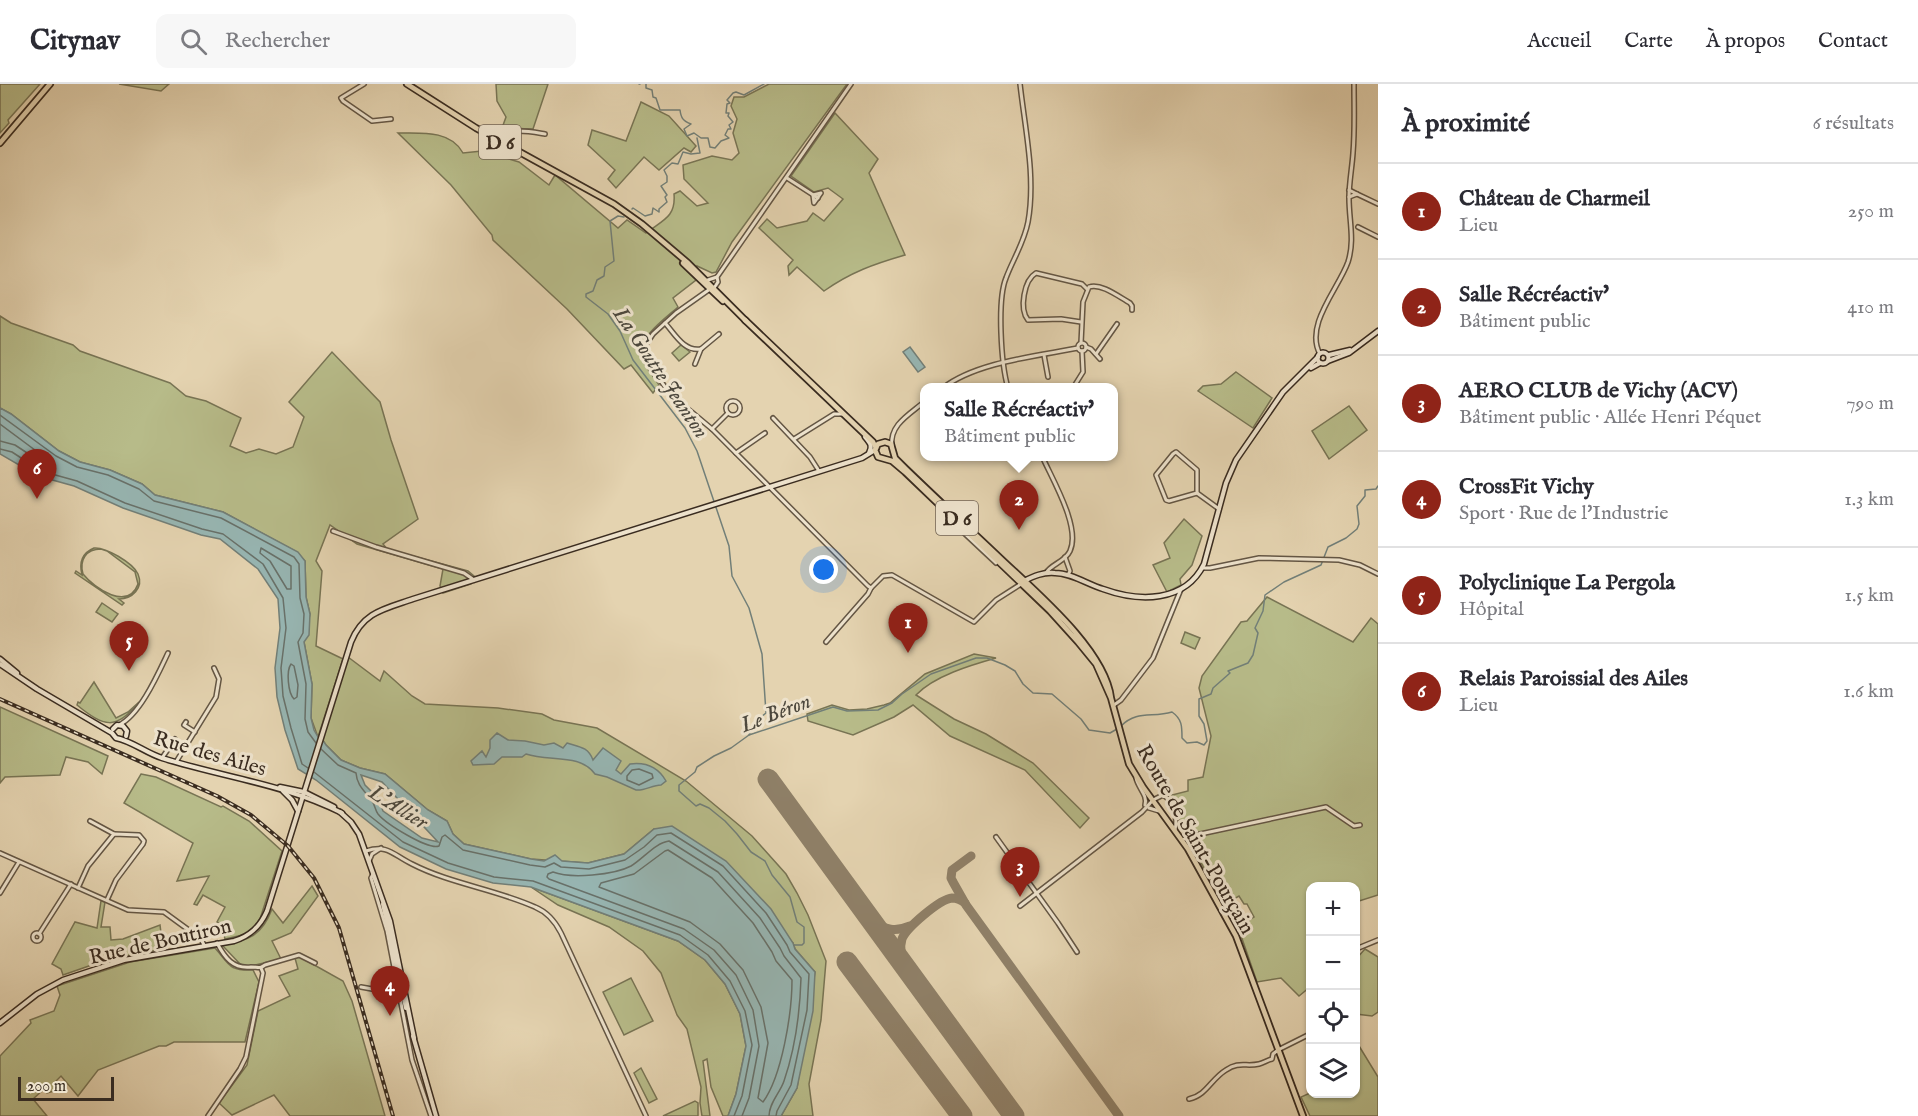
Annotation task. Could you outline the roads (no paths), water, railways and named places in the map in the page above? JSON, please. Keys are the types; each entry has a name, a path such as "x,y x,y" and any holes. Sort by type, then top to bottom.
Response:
{"main road":[{"path":"0,141 49,84"},
{"name":"D 6","path":"407,84 449,111 614,204 658,238 873,442 876,449"},
{"path":"1319,358 1325,363 1328,358 1349,353 1378,331"},
{"path":"1025,583 1046,573 1068,575 1108,591 1141,597 1168,596 1192,581 1202,568 1233,465 1250,437 1283,392 1324,353 1328,358"},
{"name":"D 6","path":"822,393 875,440 883,442"},
{"path":"848,419 871,443 869,454"},
{"path":"883,442 892,446 893,453 886,459 862,458 883,442"},
{"path":"876,449 880,458"},
{"name":"Route de Saint-Pourçain","path":"893,453 906,470 969,534 1025,583 1085,650 1100,673 1111,698"},
{"name":"Rue de Boutiron","path":"0,1023 37,994 63,980 124,960 243,938 263,921 336,688 355,633 366,619 387,608 862,458"},
{"name":"Route de Saint-Pourçain","path":"886,459 905,472 948,511"},
{"name":"Route de Saint-Pourçain","path":"969,534 1044,600 1093,656 1107,682 1125,754 1136,777 1182,840 1236,936 1303,1114"},
{"path":"1025,583 1046,573"},
{"path":"0,659 20,676 113,731 116,738 121,739 126,736 126,729 119,725 113,731"},
{"path":"0,664 37,689 113,731"},
{"name":"Rue des Ailes","path":"126,736 139,748"},
{"name":"Rue des Ailes","path":"121,739 162,758 303,794"},
{"name":"Rue des Ailes","path":"273,787 290,787 303,794"},
{"path":"280,789 288,794 298,811"},
{"path":"303,794 342,813 357,829 380,893 414,1038 436,1116"}],"street":[{"path":"364,84 342,98 372,121 391,119"},
{"path":"705,282 717,277 850,84"},
{"path":"1007,383 1003,362 1004,285 1025,235 1031,182 1020,84"},
{"path":"1319,358 1316,332 1334,286 1346,267 1352,242 1349,190 1353,151 1354,84"},
{"path":"497,138 514,132 545,134"},
{"path":"786,178 818,198"},
{"path":"1349,190 1378,204"},
{"path":"1349,197 1357,194"},
{"path":"762,212 768,216"},
{"path":"1351,225 1378,237"},
{"path":"1352,230 1358,227"},
{"path":"1081,322 1061,319 1028,320 1024,316 1024,298 1030,279 1036,273 1082,284 1087,289"},
{"path":"717,277 718,282 712,289 665,322 645,344 644,357 670,394 712,429 871,588"},
{"path":"1076,383 1083,372 1082,349 1085,344 1081,343 1081,322 1087,289 1095,285 1107,290 1130,303 1132,310"},
{"path":"665,322 684,346 691,350 701,349"},
{"path":"1096,354 1117,324"},
{"path":"695,364 701,349 719,333"},
{"path":"950,383 1003,362 1044,355 1082,349 1100,358"},
{"path":"1044,355 1048,377"},
{"path":"728,402 738,402 740,412 734,416 728,413 726,409 728,402"},
{"path":"883,442 891,437 896,427 920,406"},
{"path":"834,414 836,407"},
{"path":"712,429 728,413"},
{"path":"794,439 834,414 843,414"},
{"path":"773,418 810,457 819,471"},
{"path":"736,453 765,433"},
{"path":"891,437 892,446"},
{"path":"1179,453 1197,470 1197,493 1173,501 1166,500 1156,475 1173,454 1179,453"},
{"path":"1044,461 1070,519 1072,532 1070,550 1046,573"},
{"path":"1197,493 1219,509"},
{"path":"333,531 376,548 464,573 474,580"},
{"name":"Route de Saint-Pourçain","path":"969,534 996,563"},
{"path":"1065,557 1070,571 1068,575"},
{"path":"1202,568 1251,558 1326,560 1350,562 1378,574"},
{"path":"826,642 883,576 892,575 974,622 991,604 1025,583 1044,600"},
{"path":"1113,705 1121,700 1153,658 1181,589"},
{"path":"126,729 131,716 148,691 168,653"},
{"path":"176,762 216,697 219,679 214,668"},
{"path":"119,725 131,716"},
{"path":"186,722 184,725 195,732"},
{"path":"162,758 175,739"},
{"path":"1136,777 1146,797 1142,812"},
{"path":"1020,906 1163,795 1168,797 1171,803 1176,824 1175,830"},
{"path":"1142,812 1154,801"},
{"path":"1182,840 1191,836 1326,807 1354,826 1360,825"},
{"path":"1149,808 1164,815"},
{"path":"90,821 114,834 139,835 144,841 116,880 106,900"},
{"path":"78,888 88,866 114,834"},
{"path":"996,837 1077,952"},
{"path":"369,862 372,854 381,848"},
{"path":"366,851 386,848 404,860 442,878 536,907 552,918 646,1116"},
{"path":"0,853 132,911 160,911 170,914 201,939 204,945"},
{"path":"0,893 19,862"},
{"path":"373,873 371,878 387,931 412,1060 431,1116"},
{"path":"39,934 71,884"},
{"path":"1360,947 1378,940"},
{"path":"217,943 236,966 261,968 265,964 299,955 315,963"},
{"path":"208,1116 246,1057 263,973 261,968"},
{"path":"361,987 400,994"},
{"path":"1189,1099 1207,1090 1212,1081 1225,1070 1240,1064 1259,1064 1272,1059 1273,1054 1278,1050 1306,1036"}],"water":[{"path":"910,347 925,367 918,372 903,352"},
{"path":"0,408 59,451 80,462 110,470 142,484 155,495 223,512 298,552 305,561 306,597 310,614 309,635 304,642 312,684 311,718 314,730 341,760 360,768 385,774 428,810 447,821 453,834 464,844 544,861 555,855 562,861 588,863 624,854 654,829 672,826 726,861 771,909 795,949 815,972 813,1011 797,1088 781,1116 728,1116 736,1094 746,1046 740,1014 725,984 705,960 678,941 531,887 493,883 446,869 400,847 316,780 298,769 277,697 275,668 280,628 278,599 258,569 220,539 201,535 123,508 74,486 38,476 0,454","holes":["361,775 382,782 438,842 422,838 383,811 378,798 365,785"]},
{"path":"497,733 508,740 544,745 554,743 563,748 567,743 586,750 593,760 603,748 621,761 616,770 621,774 630,764 641,764 651,766 666,781 661,785 636,790 595,774 581,763 526,754 522,757 502,757 494,764 473,765 471,761 482,751 486,757 490,748 490,740"}],"waterway":[{"name":"La Goutte Jeanton","path":"646,84 646,88 652,90 660,110 680,110 683,119 691,124 684,129 687,136 694,133 701,138 708,138 710,147 715,148 721,141 729,138 725,135 728,129 731,129 729,125 733,122 728,116 729,113 726,113 727,104 730,103 727,100 733,93 744,95 764,84"},
{"name":"La Goutte Jeanton","path":"632,209 645,216 652,214 653,208 659,212 659,209 667,202 665,197 667,195 661,186 667,182 664,170 672,163 678,164 683,152 700,153 697,138"},
{"name":"La Goutte Jeanton","path":"624,217 618,216 610,221 614,261 605,267 604,276 597,280 593,291 586,294 586,297 608,314 620,331 633,360 685,428 697,451 729,546 732,576 749,608 762,654 766,713 755,722 749,735"},
{"name":"Le Béron","path":"1121,726 1139,716 1172,712 1181,723 1182,738 1187,743 1197,742 1204,745 1207,741 1204,724 1199,716 1199,699 1211,694 1213,688 1230,673 1228,671 1248,663 1253,655 1258,633 1255,628 1263,611 1265,595 1284,582 1321,565 1328,547 1346,538 1357,529 1359,524 1357,506 1365,496 1365,490 1376,489 1378,486"},
{"name":"Le Béron","path":"794,945 804,943 804,927 797,922 790,897 772,875 765,861 751,852 725,821 709,808 700,804 696,806 679,791 679,785 695,772 697,767 749,735 833,707 847,711 878,710 892,703 931,674 976,658 987,658 1015,671 1023,684 1033,693 1052,694 1081,719 1089,730 1110,733 1117,729"}],"railway":[{"path":"0,699 217,796 251,815 288,846 314,878 339,928 393,1116"}],"place":[{"name":"Relais Paroissial des Ailes","path":"37,499"},
{"name":"Salle Récréactiv'","path":"1019,530"},
{"name":"Château de Charmeil","path":"908,653"},
{"name":"Polyclinique La Pergola","path":"129,671"},
{"name":"AERO CLUB de Vichy (ACV)","path":"1020,897"},
{"name":"CrossFit Vichy","path":"390,1016"}],"water label":[{"name":"L'Allier","path":"399,806"}]}
